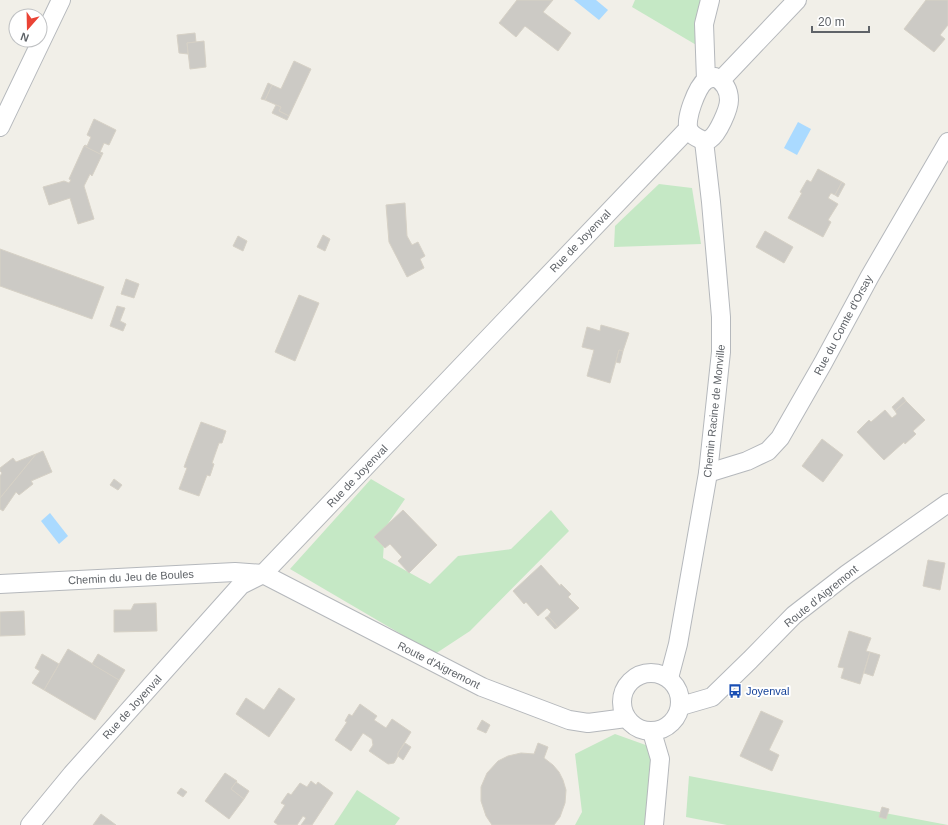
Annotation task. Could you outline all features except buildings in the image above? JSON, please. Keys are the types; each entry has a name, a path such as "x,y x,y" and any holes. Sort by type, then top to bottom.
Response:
{"street":[{"path":"0,127 61,0"},
{"path":"710,0 704,24 714,80 727,88 729,101 724,117 717,130 710,140 704,141 693,136 688,129 687,120 697,92 714,80 796,0"},
{"name":"Rue de Joyenval","path":"30,825 72,774 241,585 263,574 688,129"},
{"name":"Chemin Racine de Monville","path":"669,678 678,644 708,473 721,352 721,317 704,141"},
{"name":"Rue du Comte d'Orsay","path":"708,473 747,460 768,451 780,438 870,276 948,142"},
{"name":"Route d’Aigremont","path":"681,706 712,697 794,615 848,574 948,503"},
{"name":"Chemin du Jeu de Boules","path":"0,584 235,572 263,574"},
{"name":"Route d'Aigremont","path":"263,574 482,687 569,720 588,723 626,718"},
{"path":"652,673 660,674 669,678 676,686 680,696 681,706 676,719 666,728 652,732 642,731 633,726 626,718 622,701 624,692 631,681 642,674 652,673"},
{"path":"652,732 660,760 654,825"}],"green space":[{"path":"635,0 708,0 698,46 632,7"},
{"path":"659,184 692,188 701,244 614,247 615,226"},
{"path":"371,479 405,499 385,528 383,558 430,584 458,556 511,549 551,510 569,531 470,631 435,654 290,569"},
{"path":"615,734 654,748 650,825 575,825 582,812 575,754"},
{"path":"689,776 948,825 727,825 686,817"},
{"path":"357,790 400,818 395,825 334,825"}],"water":[{"path":"574,0 596,0 608,10 599,20"},
{"path":"798,122 811,129 797,155 784,148"},
{"path":"50,513 68,536 59,544 41,521"}],"place":[{"name":"Joyenval","path":"735,691"}]}
